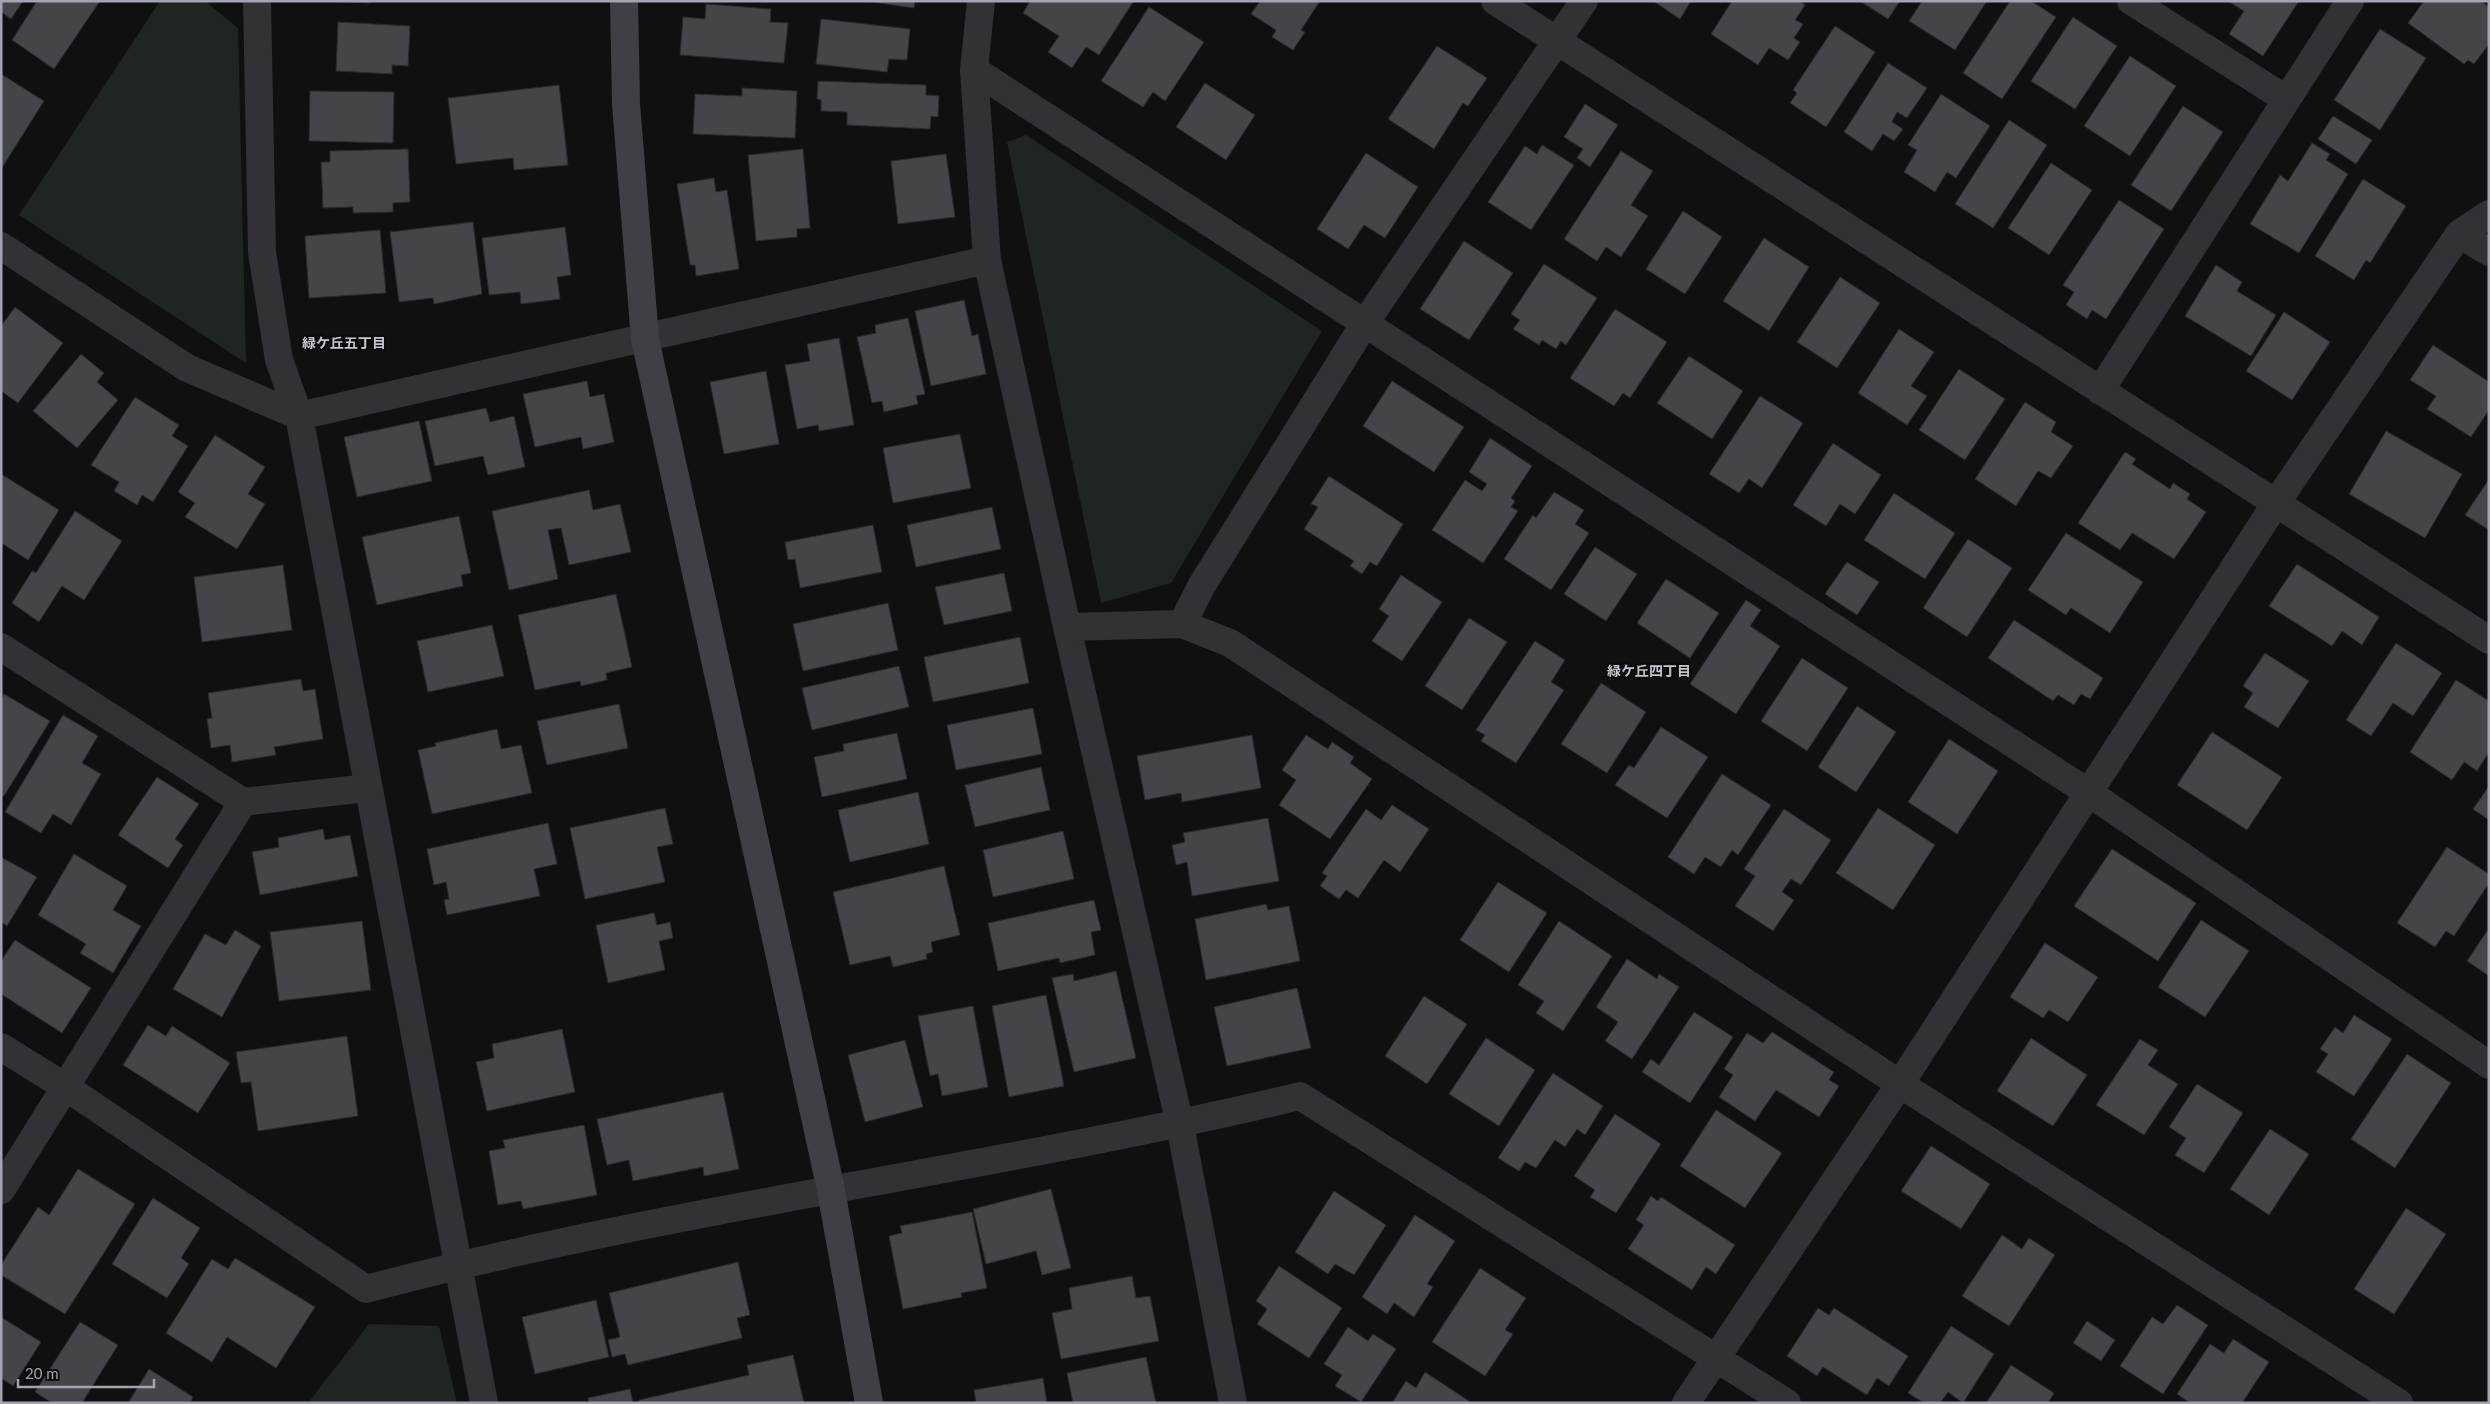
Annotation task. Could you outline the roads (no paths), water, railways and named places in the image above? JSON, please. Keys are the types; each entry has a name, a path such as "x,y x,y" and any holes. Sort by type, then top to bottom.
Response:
{"street":[{"path":"257,1 262,252 279,360 299,416 367,788 484,1403"},
{"path":"624,1 626,104 646,339 831,1190 870,1403"},
{"path":"981,1 974,70 987,260 1067,627 1180,1124 1233,1403"},
{"path":"1494,1 2489,640"},
{"path":"1182,624 1202,585 1365,323 1584,1"},
{"path":"2130,1 2286,100"},
{"path":"2100,391 2350,1"},
{"path":"974,70 2089,792 2489,1065"},
{"path":"1686,1403 1715,1357 1900,1084 2276,503 2459,234 2489,214"},
{"path":"2459,234 2489,252"},
{"path":"1,246 187,368 299,416 646,339 987,260"},
{"path":"1067,627 1182,624 1230,643 1900,1084 2398,1403"},
{"path":"1,646 243,802 367,788"},
{"path":"1,1190 67,1088 243,802"},
{"path":"1,1047 67,1088 366,1289 458,1264 831,1190 1180,1124 1300,1096 1787,1403"}],"district":[{"name":"緑ケ丘五丁目","path":"344,343"},
{"name":"緑ケ丘四丁目","path":"1649,671"}]}
